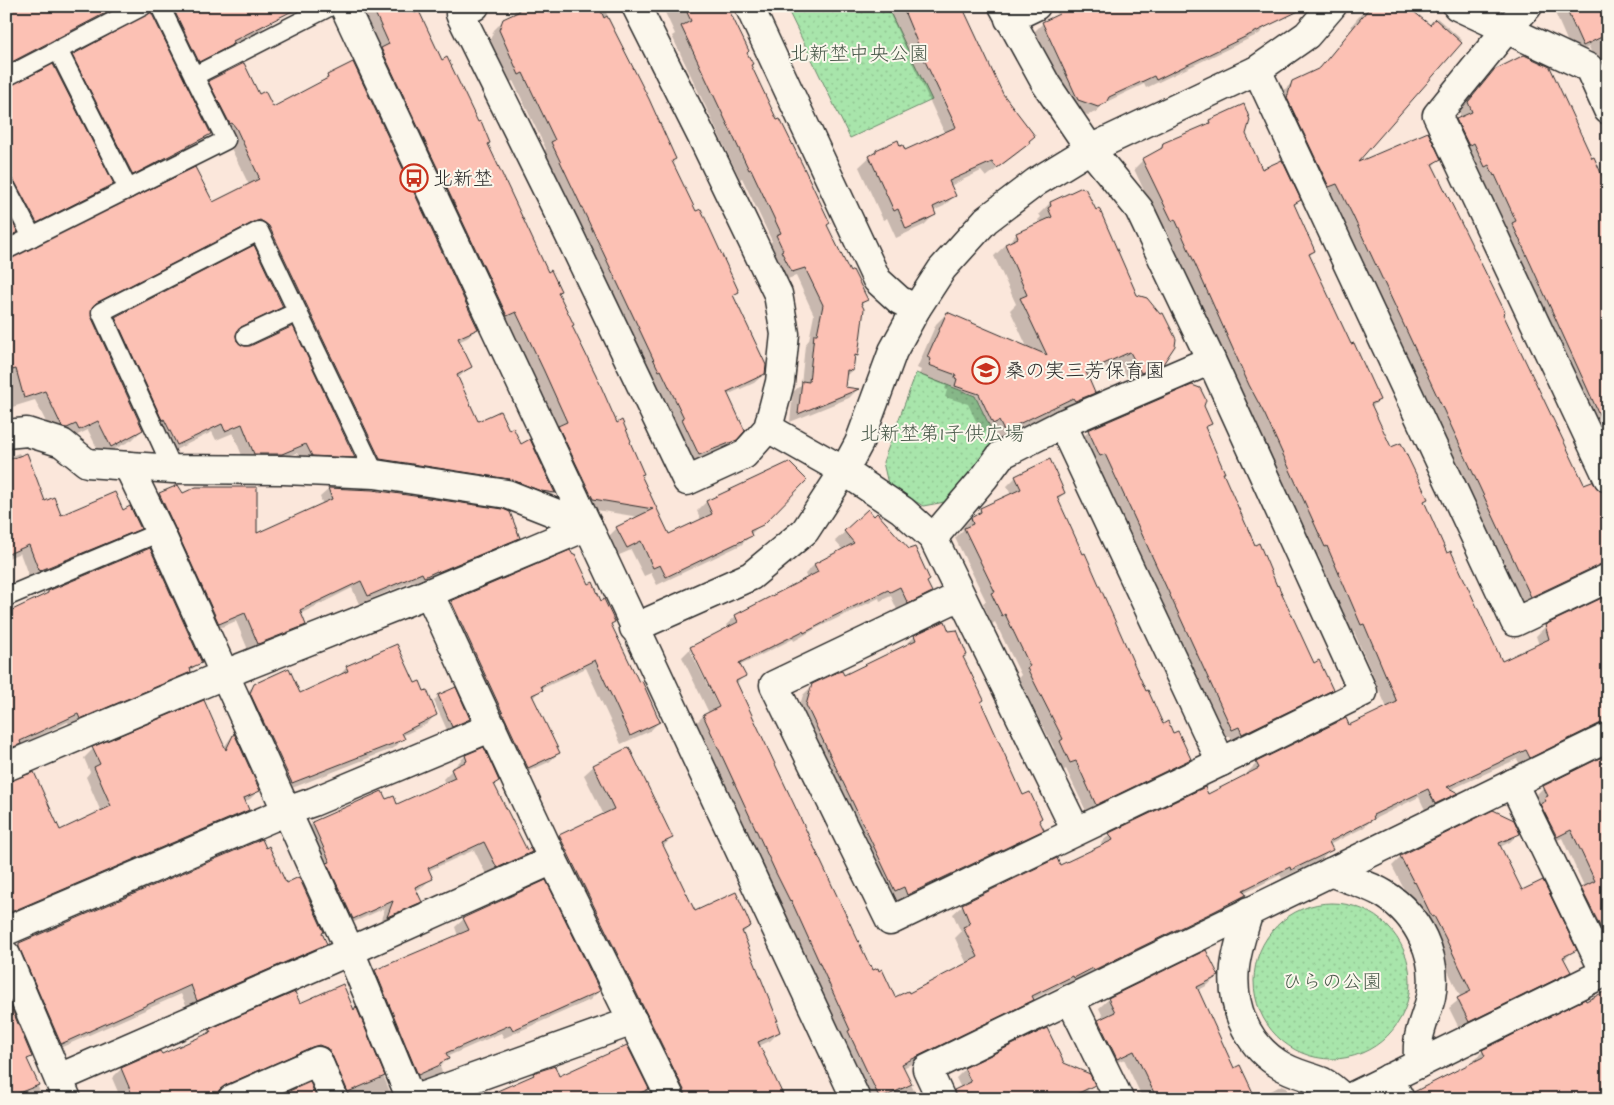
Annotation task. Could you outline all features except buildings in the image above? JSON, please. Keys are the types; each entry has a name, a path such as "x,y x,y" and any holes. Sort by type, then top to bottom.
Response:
{"street":[{"path":"344,6 856,1099"},
{"path":"475,6 460,14 564,224 687,481 744,455 768,428 780,382 785,334 778,294 636,6"},
{"path":"750,6 877,280 899,300 916,309"},
{"path":"960,596 774,684 890,921 1363,692 1211,360 1139,209 1090,149 1046,84 1006,13 1036,6"},
{"path":"634,628 751,576 804,531 844,471 859,443 893,351 916,309 942,269 986,220 1036,182 1090,149 1257,70 1307,35 1332,6"},
{"path":"1457,6 1589,68 1608,110"},
{"path":"1528,6 1506,30 1437,115 1608,478"},
{"path":"1257,70 1515,622 1608,578"},
{"path":"933,538 1001,455 1062,424 1211,360"},
{"path":"1062,424 1221,762"},
{"path":"768,428 844,471 902,510 933,538 1076,831"},
{"path":"6,434 26,432 62,443 87,463 173,469 284,470 375,474 507,494 588,526"},
{"path":"128,466 225,674 350,951 411,1099"},
{"path":"6,767 225,674 588,526"},
{"path":"429,592 554,860 670,1099"},
{"path":"6,930 492,726"},
{"path":"942,1099 927,1069 1608,737"},
{"path":"1250,911 1236,958 1234,986 1237,1007 1251,1038 1262,1051 1277,1063 1294,1072 1325,1083 1346,1099 1394,1088 1418,1064 1606,972 1513,782"},
{"path":"6,955 63,1088 350,951 554,860"},
{"path":"1331,872 1370,888 1395,902 1406,912 1419,930 1426,945 1432,979 1431,996 1418,1039 1418,1064"},
{"path":"1070,999 1119,1099"},
{"path":"415,1099 633,1021"},
{"path":"232,1099 318,1061 334,1099"}],"lane":[{"path":"6,77 143,6"},
{"path":"6,250 226,140 160,6"},
{"path":"194,76 331,6"},
{"path":"58,50 128,189"},
{"path":"6,187 32,237"},
{"path":"173,469 101,312 259,231 375,474"},
{"path":"246,336 297,312"},
{"path":"6,596 160,532"}],"green space":[{"name":"北新埜中央公園","path":"786,6 887,6 932,100 850,138"},
{"name":"北新埜第1子供広場","path":"916,373 975,396 997,441 945,502 923,506 888,484 883,462"},
{"name":"ひらの公園","path":"1332,903 1362,909 1387,926 1404,951 1410,981 1404,1011 1387,1036 1362,1053 1332,1059 1302,1053 1277,1036 1260,1011 1254,981 1260,951 1277,926 1302,909"}],"place":[{"name":"北新埜","path":"414,178"},
{"name":"桑の実三芳保育園","path":"986,370"}]}
